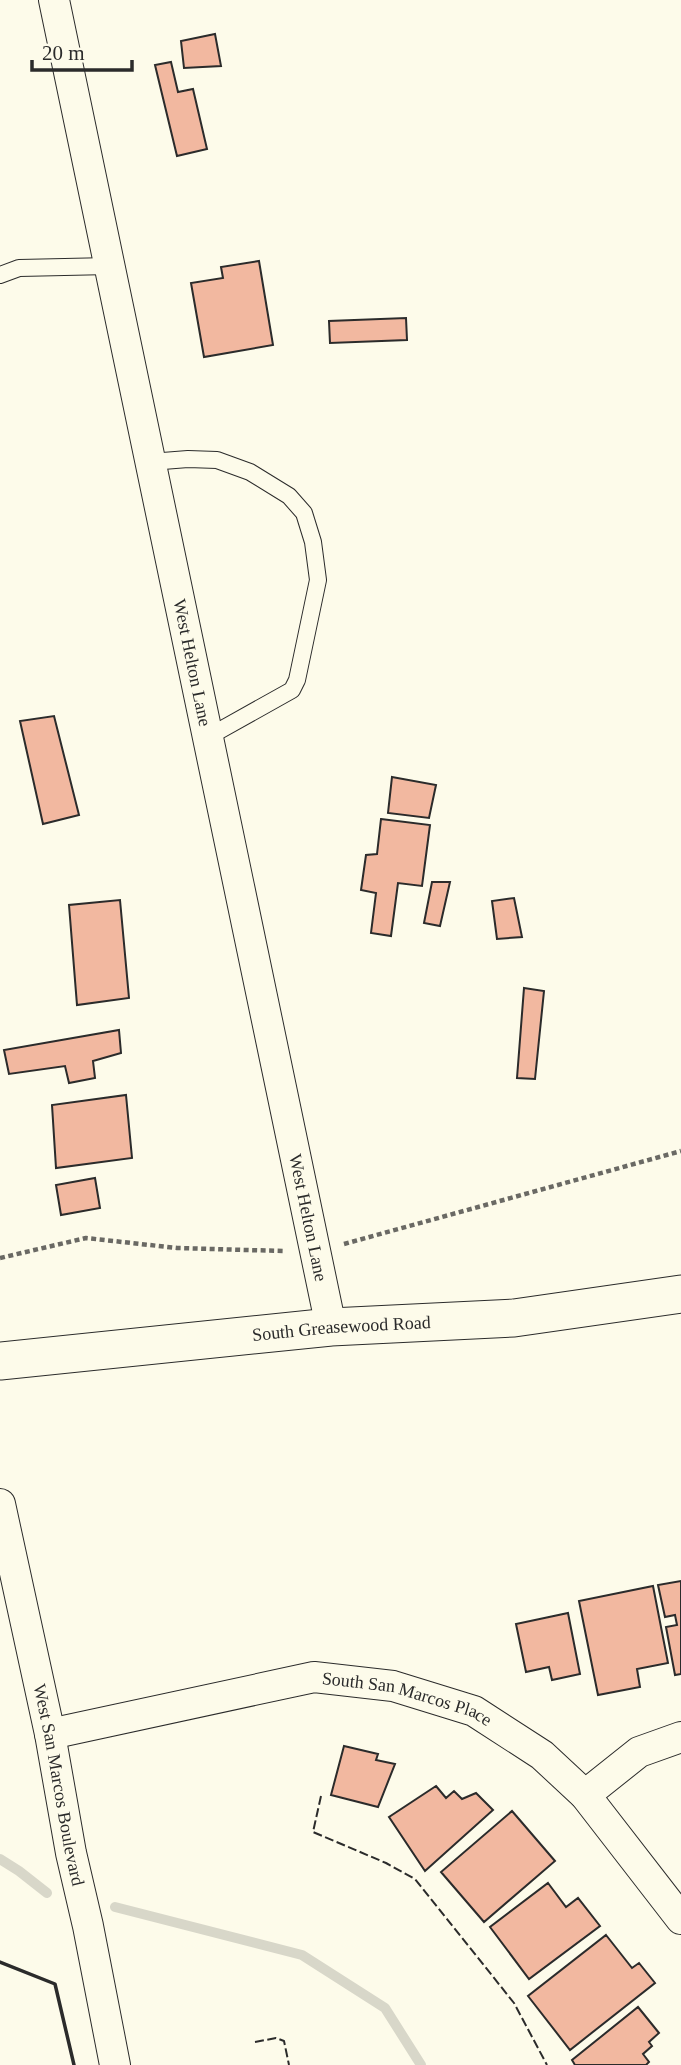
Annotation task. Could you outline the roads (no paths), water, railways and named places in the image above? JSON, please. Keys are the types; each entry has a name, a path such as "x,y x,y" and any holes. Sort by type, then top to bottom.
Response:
{"street":[{"name":"West Helton Lane","path":"54,0 331,1327"},
{"name":"South Greasewood Road","path":"0,1361 331,1327 514,1318 681,1294"},
{"name":"West San Marcos Boulevard","path":"0,1504 50,1734 71,1853 115,2065"},
{"name":"South San Marcos Place","path":"50,1734 314,1677 393,1686 474,1711 542,1755 585,1796 681,1919"},
{"path":"585,1796 639,1752 681,1737"}],"lane":[{"path":"0,275 19,268 110,266"},
{"path":"150,462 217,460 250,472 289,496 304,513 313,542 317,580 297,680 292,690 208,737"}],"waterway":[{"path":"0,1859 47,1893"},
{"path":"115,1907 302,1955 385,2008 421,2065"}]}
